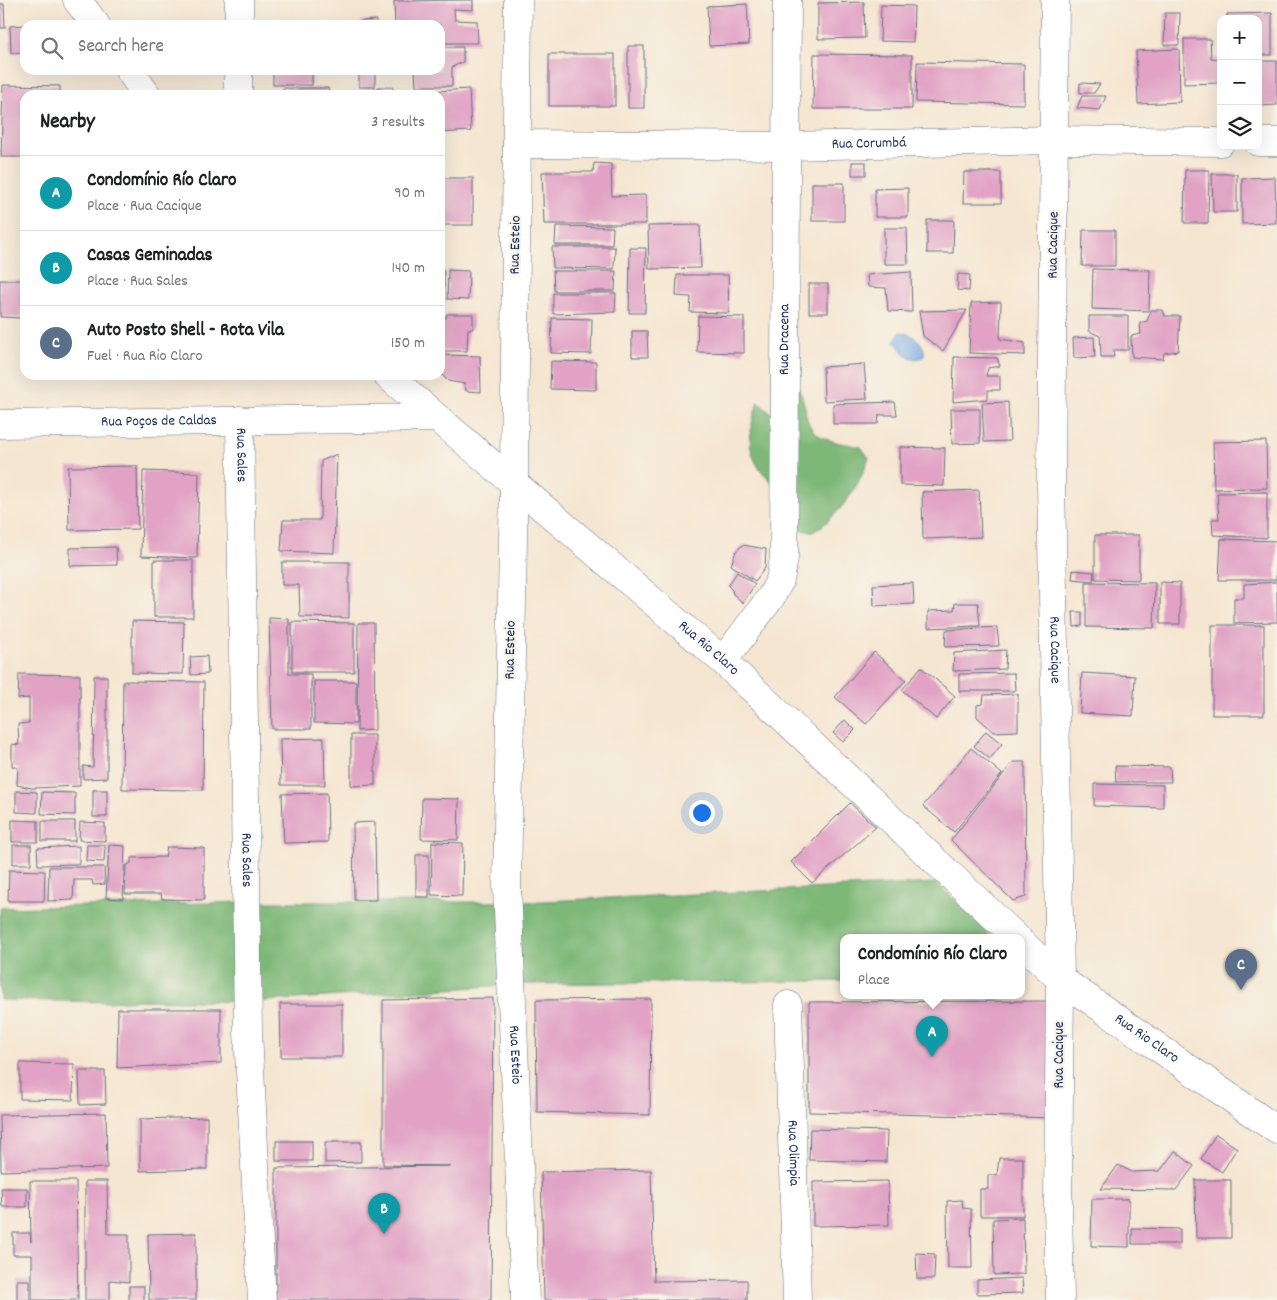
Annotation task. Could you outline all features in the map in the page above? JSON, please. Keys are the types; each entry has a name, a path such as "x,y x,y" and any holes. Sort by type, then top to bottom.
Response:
{"street":[{"path":"77,0 92,20"},
{"path":"239,0 239,20"},
{"name":"Rua Esteio","path":"518,0 514,481 507,887 525,1300"},
{"name":"Rua Dracena","path":"723,661 771,597 780,580 784,558 788,146 786,0"},
{"name":"Rua Cacique","path":"1055,0 1051,482 1060,979 1058,1207 1060,1300"},
{"path":"133,75 143,90"},
{"path":"238,75 238,90"},
{"name":"Rua Corumbá","path":"517,144 788,146 1055,140 1217,142"},
{"path":"1262,142 1277,142"},
{"name":"Rua Rio Claro","path":"393,380 514,481 723,661 1013,934"},
{"name":"Rua Poços de Caldas","path":"0,424 437,418"},
{"name":"Rua Sales","path":"240,420 248,1032 262,1300"},
{"name":"Rua Rio Claro","path":"1025,946 1060,979 1277,1130"},
{"name":"Rua Olimpia","path":"788,1005 797,1300"}],"green space":[{"path":"794,382 801,394 809,423 813,430 819,435 835,442 861,447 869,458 854,490 847,500 832,517 813,532 801,530 797,525 778,490 755,461 750,444 751,428 758,402 774,416"},
{"path":"937,883 989,934 840,934 840,981 522,984 251,1002 0,1000 0,908 249,902 522,902"}],"water":[{"path":"900,332 909,334 920,343 923,347 924,356 915,359 903,352 894,341"}],"building":[{"path":"473,0 473,10 454,9 455,20 477,21 478,43 445,43 445,20 395,20 394,1"},
{"path":"864,2 865,38 818,39 818,3"},
{"path":"0,4 4,4 5,28 0,28"},
{"path":"747,4 749,44 709,46 707,6"},
{"path":"881,5 914,6 913,42 880,41"},
{"path":"1165,13 1180,13 1179,45 1164,45"},
{"path":"1272,13 1272,55 1262,55 1262,15 1227,14"},
{"path":"20,25 20,52 11,53 10,26"},
{"path":"1184,39 1210,39 1211,58 1217,59 1217,83 1184,84"},
{"path":"628,46 644,46 644,108 628,108"},
{"path":"445,47 463,47 463,62 452,67 452,86 416,86 415,75 445,75"},
{"path":"1179,49 1180,102 1138,104 1136,51"},
{"path":"549,54 615,54 615,106 549,106"},
{"path":"814,54 912,55 912,109 813,109"},
{"path":"1262,61 1277,61 1277,105 1262,106"},
{"path":"917,62 1024,64 1024,104 916,102"},
{"path":"273,75 312,75 312,85 273,85"},
{"path":"359,75 375,75 375,87 359,87"},
{"path":"1080,83 1100,84 1094,93 1080,93"},
{"path":"3,85 60,86 60,90 20,90 20,157 1,157"},
{"path":"378,87 393,87 393,90 378,90"},
{"path":"283,88 328,88 328,90 283,90"},
{"path":"469,89 471,131 445,133 445,90"},
{"path":"1082,96 1106,96 1100,110 1077,108"},
{"path":"852,162 866,162 866,175 852,175"},
{"path":"594,163 611,164 612,196 646,195 646,224 544,224 542,172 593,172"},
{"path":"1185,170 1209,170 1208,223 1184,223"},
{"path":"964,172 1001,172 1001,203 963,203"},
{"path":"1212,174 1237,174 1237,212 1213,212"},
{"path":"1275,177 1276,223 1242,224 1242,178"},
{"path":"445,178 473,178 473,225 445,225"},
{"path":"812,183 844,183 844,221 812,221"},
{"path":"908,188 908,217 875,217 875,189"},
{"path":"927,220 954,220 953,253 927,253"},
{"path":"700,225 701,268 649,269 648,226"},
{"path":"556,226 613,227 612,245 555,245"},
{"path":"884,228 907,228 908,264 884,264"},
{"path":"1083,230 1115,230 1115,266 1082,266"},
{"path":"552,247 615,247 614,269 553,268"},
{"path":"630,248 646,248 645,313 629,313"},
{"path":"1093,269 1150,270 1149,311 1092,309"},
{"path":"448,270 469,271 468,300 447,299"},
{"path":"553,271 616,271 615,291 554,291"},
{"path":"911,272 912,312 888,311 886,288 868,287 867,275"},
{"path":"958,274 970,275 969,291 957,290"},
{"path":"677,275 728,275 729,313 690,312 691,297 676,296"},
{"path":"0,280 20,280 20,318 0,317"},
{"path":"809,284 828,284 828,313 809,313"},
{"path":"553,293 616,293 615,312 553,314"},
{"path":"1001,302 1000,339 1025,343 1025,355 969,353 971,303"},
{"path":"967,310 943,351 923,336 919,311"},
{"path":"1151,310 1163,310 1165,316 1180,316 1178,351 1164,353 1163,359 1132,357 1131,336 1141,334 1140,323 1147,321"},
{"path":"447,314 473,314 473,329 468,329 467,351 445,351"},
{"path":"698,316 744,317 744,353 697,352"},
{"path":"1089,316 1128,316 1128,350 1113,350 1114,357 1101,357 1100,336 1089,331"},
{"path":"552,318 592,319 591,354 551,353"},
{"path":"632,331 647,331 648,357 632,357"},
{"path":"1094,337 1095,357 1074,358 1073,338"},
{"path":"445,355 480,356 481,392 466,391 465,384 448,381 445,378"},
{"path":"954,357 997,358 1000,366 988,368 986,376 1000,376 1000,390 988,390 988,399 953,402"},
{"path":"551,361 596,362 596,390 550,389"},
{"path":"864,364 867,399 824,401 823,367"},
{"path":"895,402 897,415 879,415 878,424 833,424 833,404"},
{"path":"1008,402 1010,441 984,442 982,403"},
{"path":"951,409 980,409 980,443 952,444"},
{"path":"1266,441 1267,488 1214,489 1213,442"},
{"path":"900,447 945,448 944,486 900,485"},
{"path":"337,454 334,553 281,551 283,520 320,520 321,461"},
{"path":"137,466 138,529 69,530 68,467"},
{"path":"143,471 199,473 197,558 141,556"},
{"path":"979,490 981,537 923,539 922,492"},
{"path":"1267,492 1267,538 1213,535 1212,519 1219,519 1217,493"},
{"path":"1095,535 1139,535 1139,580 1095,579"},
{"path":"1221,539 1277,541 1276,580 1219,580"},
{"path":"743,545 766,549 765,568 755,581 731,565 736,551"},
{"path":"116,547 117,565 70,566 70,548"},
{"path":"154,560 193,560 193,617 154,617"},
{"path":"282,562 349,562 349,618 300,617 299,585 282,585"},
{"path":"1073,570 1094,572 1093,581 1072,579"},
{"path":"737,572 755,584 743,603 733,594 728,586"},
{"path":"1086,582 1155,583 1154,628 1086,627"},
{"path":"1160,582 1180,583 1180,624 1160,624"},
{"path":"1277,582 1277,622 1234,623 1234,598 1244,598 1244,584"},
{"path":"913,583 914,604 874,606 873,585"},
{"path":"955,603 978,603 980,626 928,628 928,611 954,610"},
{"path":"1073,612 1082,612 1082,626 1074,627"},
{"path":"269,618 289,619 289,674 311,674 311,729 272,729"},
{"path":"132,621 184,622 183,674 132,673"},
{"path":"292,622 354,623 354,672 292,672"},
{"path":"358,623 374,623 375,730 357,731"},
{"path":"1212,625 1264,625 1264,715 1212,715"},
{"path":"997,627 999,646 945,647 946,630"},
{"path":"1006,650 1005,669 953,671 954,653"},
{"path":"874,652 906,680 866,724 835,697"},
{"path":"207,656 208,674 191,675 190,657"},
{"path":"921,667 955,696 936,719 902,690"},
{"path":"1014,673 1015,691 959,691 959,674"},
{"path":"1082,673 1135,676 1133,716 1080,713"},
{"path":"19,674 80,675 80,786 32,788 17,785 18,768 12,766 12,744 19,745 18,724 29,723 29,698 18,699"},
{"path":"94,676 107,676 107,778 83,779 83,766 93,767"},
{"path":"123,681 204,682 203,790 122,789"},
{"path":"314,681 356,681 356,724 314,723"},
{"path":"1018,694 1018,731 994,732 977,717 977,705 983,704 984,695"},
{"path":"845,720 855,730 843,742 833,733"},
{"path":"986,731 1002,744 990,759 974,746"},
{"path":"351,735 375,735 375,785 351,786"},
{"path":"324,738 325,785 281,785 280,739"},
{"path":"971,748 1002,774 954,832 923,806"},
{"path":"1013,762 1025,762 1026,897 1013,901 951,840"},
{"path":"1115,766 1170,767 1171,782 1116,782"},
{"path":"1094,784 1163,785 1163,808 1094,806"},
{"path":"93,790 107,790 107,817 93,817"},
{"path":"16,791 37,792 37,813 16,812"},
{"path":"42,792 75,793 75,815 41,814"},
{"path":"327,793 328,842 284,843 282,794"},
{"path":"422,798 459,799 458,840 421,839"},
{"path":"850,803 876,827 812,883 791,862"},
{"path":"12,820 38,821 38,842 12,842"},
{"path":"42,821 75,821 75,841 42,841"},
{"path":"80,822 105,823 105,841 79,840"},
{"path":"375,822 376,900 354,900 353,823"},
{"path":"432,842 463,843 462,896 431,895"},
{"path":"13,845 31,845 31,864 13,864"},
{"path":"87,845 105,845 104,862 86,861"},
{"path":"109,845 125,846 123,899 106,898"},
{"path":"79,846 79,864 38,865 37,848"},
{"path":"167,847 204,848 204,900 162,899 161,894 125,894 126,866 131,863 131,858 165,857"},
{"path":"416,855 429,855 429,897 416,897"},
{"path":"49,867 104,867 105,884 93,885 92,880 74,880 73,900 48,901"},
{"path":"9,870 45,871 44,901 8,901"},
{"path":"493,998 491,1300 276,1300 276,1168 451,1166 383,1165 383,1000"},
{"path":"651,999 650,1115 537,1112 536,1000"},
{"path":"1055,1001 1056,1118 809,1112 809,1002"},
{"path":"280,1004 342,1004 342,1057 281,1057"},
{"path":"118,1009 221,1009 221,1063 117,1068"},
{"path":"20,1063 74,1064 73,1100 20,1099"},
{"path":"79,1071 105,1071 106,1104 80,1105"},
{"path":"106,1113 107,1168 1,1171 0,1115"},
{"path":"207,1117 207,1169 140,1171 140,1119"},
{"path":"810,1129 887,1131 886,1162 809,1160"},
{"path":"1216,1134 1237,1148 1222,1172 1201,1159"},
{"path":"276,1141 312,1141 312,1161 276,1161"},
{"path":"325,1142 361,1142 361,1162 325,1163"},
{"path":"1175,1151 1194,1166 1176,1190 1101,1189 1118,1165 1132,1172 1160,1171"},
{"path":"999,1158 1023,1158 1023,1216 980,1216 980,1189 988,1189 988,1175 997,1175"},
{"path":"651,1170 654,1281 747,1280 747,1300 544,1300 541,1172"},
{"path":"1195,1180 1231,1180 1231,1238 1196,1238"},
{"path":"30,1181 76,1181 78,1300 32,1300 32,1255 13,1255 13,1233 30,1233 31,1242"},
{"path":"85,1181 107,1181 108,1234 129,1234 129,1282 110,1280 110,1300 85,1300"},
{"path":"888,1181 889,1225 813,1226 813,1182"},
{"path":"1,1188 27,1188 27,1207 2,1207"},
{"path":"1092,1199 1129,1199 1129,1247 1091,1246"},
{"path":"962,1200 963,1208 971,1209 972,1268 948,1268 947,1201"},
{"path":"1023,1218 1024,1274 994,1275 993,1219"},
{"path":"1132,1228 1180,1229 1180,1244 1132,1244"},
{"path":"196,1233 196,1300 149,1300 148,1234"},
{"path":"916,1253 935,1254 934,1279 917,1279"},
{"path":"1022,1278 1023,1293 977,1294 977,1280"},
{"path":"17,1280 30,1280 30,1300 17,1300"},
{"path":"129,1286 144,1286 144,1300 129,1300"}],"place":[{"name":"Auto Posto Shell - Rota Vila","path":"1241,990"},
{"name":"Condomínio Río Claro","path":"932,1057"},
{"name":"Casas Geminadas","path":"384,1234"}]}
